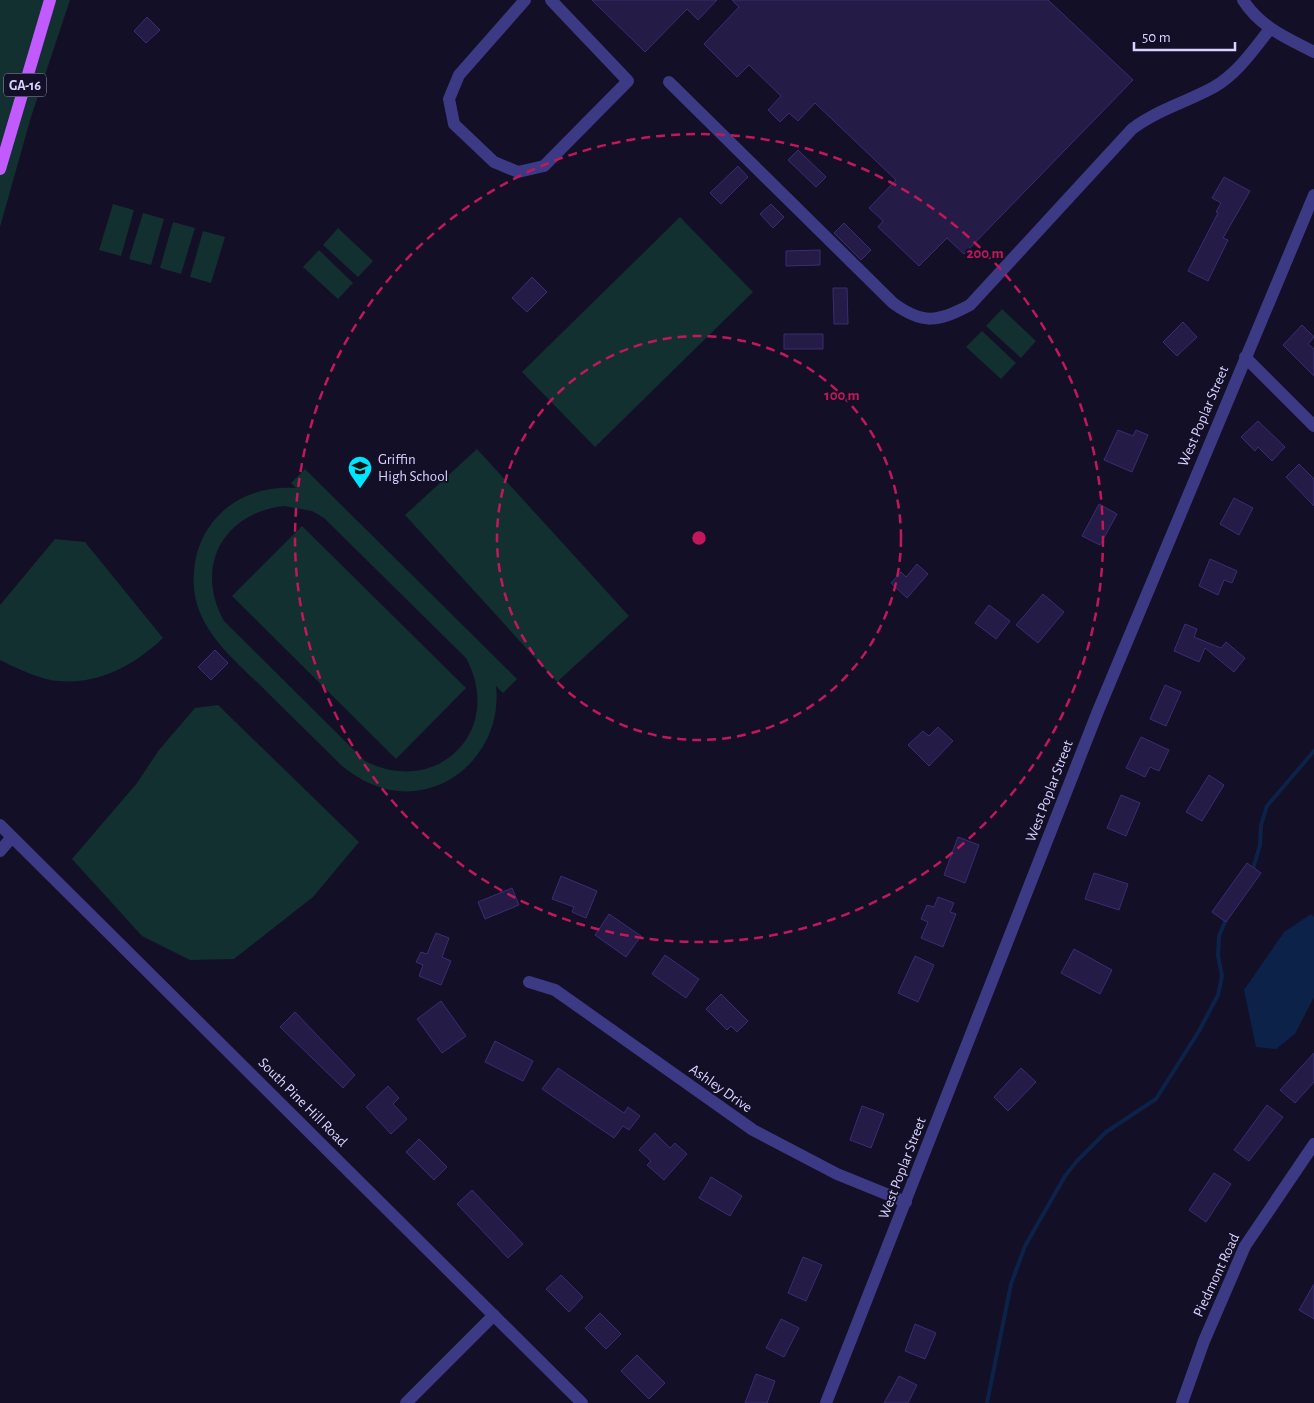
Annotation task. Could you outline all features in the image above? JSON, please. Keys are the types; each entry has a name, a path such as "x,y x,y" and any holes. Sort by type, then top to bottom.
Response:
{"main road":[{"name":"GA-16","path":"0,170 50,0"}],"street":[{"path":"525,0 459,75 449,99 454,124 494,162 518,172 544,166 628,81 550,0"},
{"path":"1243,0 1249,10 1270,29 1314,52"},
{"path":"669,82 893,303 911,316 926,318 950,316 970,305 1132,128 1151,115 1220,82 1238,69 1270,29"},
{"name":"West Poplar Street","path":"826,1403 1098,711 1314,195"},
{"path":"1246,357 1314,426"},
{"name":"South Pine Hill Road","path":"0,825 582,1403"},
{"path":"0,851 12,837"},
{"name":"Ashley Drive","path":"529,982 555,990 753,1130 837,1174 906,1202"},
{"name":"Piedmont Road","path":"1182,1403 1204,1341 1245,1246 1314,1144"},
{"path":"406,1403 494,1315"}],"green space":[{"path":"0,0 70,0 31,117 0,227"},
{"path":"113,204 134,210 121,256 99,250"},
{"path":"143,213 164,219 151,265 129,259"},
{"path":"680,217 753,292 595,447 522,372"},
{"path":"173,222 195,228 181,274 160,268"},
{"path":"338,228 373,261 358,277 323,245"},
{"path":"203,231 225,237 211,283 190,277"},
{"path":"319,250 353,283 338,299 303,267"},
{"path":"1002,309 1036,341 1021,358 986,326"},
{"path":"982,331 1016,363 1001,379 966,347"},
{"path":"477,449 629,616 557,682 405,515"},
{"path":"305,469 517,679 503,693 496,686 496,708 491,730 482,749 468,765 452,778 433,787 412,791 390,790 370,784 358,777 342,766 240,666 215,639 206,624 198,608 194,591 197,552 205,534 220,514 239,500 261,491 296,488 291,483","holes":["284,506 312,511 324,518 466,658 476,685 477,710 470,732 458,750 439,764 417,771 392,770 365,761 224,621 215,601 212,581 214,563 220,546 230,531 245,519 263,511"]},
{"path":"302,526 466,688 396,759 232,596"},
{"path":"55,539 85,542 163,638 129,664 116,671 88,680 52,680 29,673 0,660 0,605"},
{"path":"218,705 359,842 313,897 234,959 190,960 142,936 72,859 137,783 159,750 195,708"}],"water":[{"path":"1311,914 1314,917 1314,997 1295,1034 1276,1049 1256,1047 1244,990 1284,932"}],"building":[{"path":"592,0 717,0 698,20 687,9 645,52"},
{"path":"732,0 1048,0 1133,80 964,254 947,238 919,266 878,227 883,221 869,208 896,180 815,103 798,121 789,113 780,122 768,110 781,96 749,65 737,77 704,44 739,7"},
{"path":"147,17 160,30 146,43 134,31"},
{"path":"798,150 826,177 816,187 788,160"},
{"path":"738,166 748,177 721,204 710,193"},
{"path":"1224,177 1250,191 1223,238 1228,240 1208,281 1188,271 1218,213 1216,212 1221,203 1212,198"},
{"path":"771,204 784,217 773,228 760,214"},
{"path":"844,223 871,250 861,260 834,233"},
{"path":"820,250 820,265 786,266 786,251"},
{"path":"532,277 547,292 527,312 512,298"},
{"path":"833,288 847,288 848,324 834,324"},
{"path":"1183,322 1197,337 1177,356 1163,342"},
{"path":"1302,325 1314,337 1308,344 1314,349 1314,376 1283,345"},
{"path":"784,334 823,334 823,349 784,349"},
{"path":"1258,421 1285,447 1272,461 1258,447 1255,451 1241,437"},
{"path":"1118,430 1133,436 1136,430 1148,435 1132,472 1104,460"},
{"path":"1299,464 1314,479 1314,506 1286,477"},
{"path":"1234,498 1253,508 1239,535 1220,524"},
{"path":"1099,504 1117,514 1100,545 1082,536"},
{"path":"1210,559 1237,571 1232,583 1224,580 1218,595 1199,586"},
{"path":"917,564 928,574 907,598 891,583 901,572 906,577"},
{"path":"1043,594 1064,612 1038,643 1016,625"},
{"path":"989,605 1010,621 996,639 975,623"},
{"path":"1185,624 1197,629 1194,637 1221,648 1226,642 1245,658 1234,672 1205,648 1199,662 1174,651"},
{"path":"215,650 228,663 211,680 198,667"},
{"path":"1165,685 1181,692 1166,726 1150,719"},
{"path":"938,727 953,741 929,766 908,745 923,731 929,736"},
{"path":"1141,737 1169,750 1159,771 1150,767 1145,777 1126,768"},
{"path":"1209,775 1224,785 1202,821 1186,812"},
{"path":"1121,795 1140,803 1126,836 1107,828"},
{"path":"958,837 979,845 965,883 944,875"},
{"path":"1247,863 1261,873 1226,922 1212,912"},
{"path":"1094,873 1128,884 1119,910 1085,899"},
{"path":"561,876 597,891 586,918 572,912 574,907 552,899"},
{"path":"512,888 519,905 485,919 478,902"},
{"path":"938,897 954,903 950,912 956,914 943,947 921,938 928,922 921,919 927,905 934,907"},
{"path":"609,914 641,936 626,957 595,935"},
{"path":"436,933 449,938 442,957 451,961 441,985 419,976 423,965 416,962 421,952 427,954"},
{"path":"1074,949 1112,970 1100,994 1061,973"},
{"path":"665,955 699,979 686,998 652,974"},
{"path":"915,956 934,965 918,1002 898,993"},
{"path":"721,994 748,1021 737,1032 731,1026 727,1030 706,1009"},
{"path":"441,1001 466,1036 442,1053 417,1019"},
{"path":"295,1012 355,1075 343,1088 280,1027"},
{"path":"495,1041 533,1061 523,1081 485,1062"},
{"path":"1314,1053 1314,1082 1295,1103 1280,1090"},
{"path":"558,1068 624,1113 628,1107 640,1116 629,1130 623,1126 614,1138 542,1089"},
{"path":"1021,1068 1036,1082 1008,1111 994,1097"},
{"path":"388,1086 399,1098 393,1104 407,1119 391,1134 366,1107"},
{"path":"1267,1105 1283,1117 1249,1161 1234,1150"},
{"path":"862,1106 884,1114 871,1148 850,1140"},
{"path":"655,1133 670,1148 675,1143 687,1154 664,1180 647,1165 651,1161 639,1150"},
{"path":"419,1139 447,1167 434,1180 406,1152"},
{"path":"1214,1173 1231,1184 1206,1222 1189,1210"},
{"path":"711,1177 742,1196 730,1216 699,1198"},
{"path":"472,1190 523,1244 508,1258 457,1204"},
{"path":"803,1257 822,1265 806,1301 788,1293"},
{"path":"561,1275 583,1297 569,1312 546,1289"},
{"path":"1314,1284 1314,1319 1299,1310"},
{"path":"600,1313 621,1334 606,1349 585,1328"},
{"path":"781,1319 799,1328 784,1357 766,1348"},
{"path":"915,1324 936,1333 925,1359 905,1351"},
{"path":"637,1355 665,1383 649,1399 621,1371"},
{"path":"756,1374 775,1381 767,1403 745,1403"},
{"path":"899,1376 917,1385 908,1403 884,1403"}],"waterway":[{"path":"1252,872 1260,845 1261,825 1267,806 1314,751"},
{"path":"987,1403 1011,1284 1025,1246 1065,1176 1077,1161 1106,1132 1156,1099 1199,1031 1218,995 1222,976 1218,956 1219,936 1227,917"}],"place":[{"name":"Griffin High School","path":"360,489"}]}
